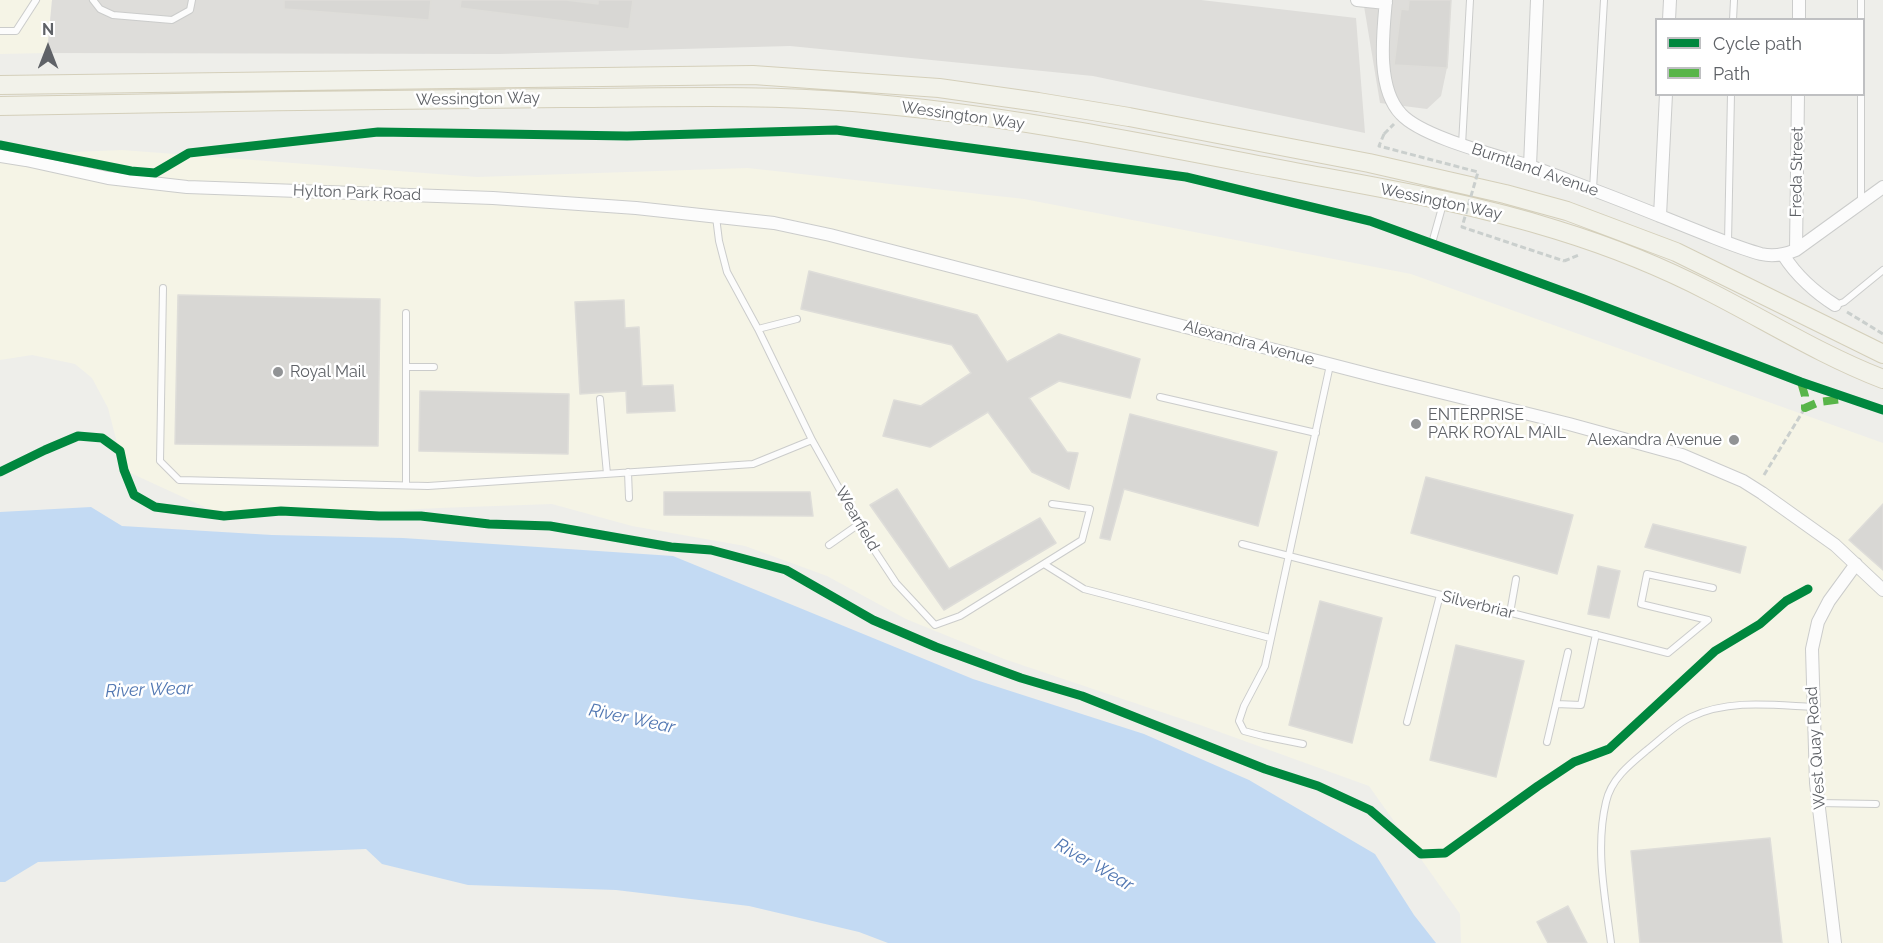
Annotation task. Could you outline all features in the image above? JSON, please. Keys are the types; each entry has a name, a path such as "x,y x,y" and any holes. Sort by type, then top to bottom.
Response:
{"main road":[{"name":"Wessington Way","path":"0,85 753,75 939,88 1038,102 1369,163 1505,194 1567,211 1676,252 1883,354"},
{"name":"Wessington Way","path":"0,106 459,98 754,97 851,102 938,111 1117,138 1444,200 1558,230 1703,288 1824,352 1883,379"}],"street":[{"path":"1357,0 1386,2"},
{"path":"1530,166 1538,0"},
{"path":"1669,18 1670,0"},
{"path":"1799,0 1799,18"},
{"name":"Burntland Avenue","path":"1386,2 1383,42 1386,83 1391,102 1402,116 1424,130 1593,189 1761,254 1784,255"},
{"path":"1660,216 1666,96"},
{"name":"Freda Street","path":"1796,250 1798,96"},
{"name":"Hylton Park Road","path":"0,156 108,178 187,187 493,198 716,216"},
{"path":"1835,305 1822,296 1784,255 1796,250 1883,187"},
{"name":"Alexandra Avenue","path":"716,216 774,223 830,235 1682,455 1743,482 1835,545 1883,590"},
{"name":"West Quay Road","path":"1835,943 1819,803 1812,649 1818,622 1829,601 1856,564"}],"lane":[{"path":"0,31 16,31 36,0"},
{"path":"93,0 100,9 113,15 172,20 190,10 192,0"},
{"path":"1462,145 1470,0"},
{"path":"1593,189 1604,0"},
{"path":"1733,18 1734,0"},
{"path":"1861,0 1861,18"},
{"path":"1728,242 1731,96"},
{"path":"1861,96 1861,203"},
{"path":"1432,243 1444,200"},
{"name":"Wearfield","path":"716,216 719,242 727,272 758,329 812,440 859,524 896,583 935,625 960,616 1082,540 1090,509 1052,504"},
{"path":"1835,305 1844,302 1883,270"},
{"path":"163,288 160,461 179,480 428,486 753,464 812,440"},
{"path":"406,313 406,485"},
{"path":"758,329 797,319"},
{"path":"1303,744 1244,730 1239,721 1244,706 1265,666 1330,364"},
{"path":"406,367 434,367"},
{"path":"1160,397 1316,433"},
{"path":"600,399 607,474"},
{"path":"628,472 629,498"},
{"path":"829,545 859,524"},
{"name":"Silverbriar","path":"1242,544 1668,652 1708,620 1641,604 1647,574 1713,588"},
{"path":"1044,564 1084,589 1270,638"},
{"path":"1510,612 1516,579"},
{"path":"1407,722 1440,595"},
{"path":"1556,704 1581,705 1596,634"},
{"path":"1547,742 1568,651"},
{"path":"1611,943 1600,836 1606,800 1613,782 1637,758 1689,718 1713,708 1750,704 1813,707"},
{"path":"1819,803 1876,804"}],"path":[{"path":"1384,134 1379,146 1478,172 1462,227 1564,261"},
{"path":"1835,305 1883,334"},
{"path":"1764,475 1804,408"}],"shaded area":[{"path":"0,0 52,0 47,53 0,54"},
{"path":"52,0 1201,0 1356,18 1365,133 1093,76 790,46 500,54 47,53"},
{"path":"1363,0 1450,0 1448,63 1441,96 1427,109 1380,103"},
{"path":"122,150 477,177 748,168 1024,199 1411,274 1883,443 1883,943 1461,943 1460,914 1369,786 1203,726 1004,659 906,619 827,576 745,546 632,526 552,504 289,516 224,516 124,470 108,408 92,378 75,364 32,355 0,360 0,155"}],"water":[{"name":"River Wear","path":"91,507 122,526 272,535 403,538 673,556 973,679 1144,734 1249,780 1375,854 1414,915 1436,943 888,943 859,932 749,906 616,890 468,885 382,864 366,849 38,862 5,882 0,882 0,512"}],"building":[{"path":"284,0 431,0 429,20 284,9"},
{"path":"461,0 566,0 598,4 598,0 633,0 629,29 460,8"},
{"path":"1409,0 1451,0 1447,68 1394,65 1401,9 1408,10"},
{"path":"809,271 977,315 1007,362 1059,334 1140,359 1130,398 1059,381 1029,398 1067,452 1078,453 1069,489 1032,472 988,412 930,447 883,436 894,400 921,406 971,373 952,345 801,309"},
{"name":"Royal Mail","path":"178,295 380,299 378,446 175,444"},
{"path":"624,300 625,328 639,327 642,386 673,385 675,411 627,413 626,391 580,394 575,302"},
{"path":"420,391 569,394 568,454 419,451"},
{"path":"1130,414 1277,452 1258,526 1124,489 1110,540 1100,538"},
{"path":"1426,477 1573,515 1557,574 1411,533"},
{"path":"897,489 949,569 1040,518 1056,543 944,610 870,505"},
{"path":"664,492 810,492 813,516 664,515"},
{"path":"1883,504 1883,570 1849,540"},
{"path":"1653,524 1746,547 1740,573 1645,547"},
{"path":"1598,566 1620,571 1609,618 1588,614"},
{"path":"1320,601 1382,618 1352,743 1289,725"},
{"path":"1456,645 1524,661 1496,777 1430,760"},
{"path":"1770,838 1782,943 1640,943 1631,851"},
{"path":"1568,906 1587,943 1548,943 1537,922"}],"marked path":[{"path":"1801,382 1805,396 1805,408 1819,402 1843,399"}],"cycle path":[{"path":"0,145 131,171 155,173 189,153 378,132 627,136 836,130 1186,177 1370,221 1584,299 1801,382 1883,410"},
{"path":"0,472 78,436 102,438 120,451 124,470 134,495 155,507 224,516 281,511 421,516 489,524 550,526 671,547 711,550 786,570 873,620 936,647 1021,678 1082,696 1265,769 1318,786 1370,810 1421,854 1445,853 1574,762 1609,749 1715,651 1760,624 1786,601 1808,589"}],"place":[{"name":"Royal Mail","path":"278,372"},
{"name":"ENTERPRISE PARK ROYAL MAIL","path":"1416,424"},
{"name":"Alexandra Avenue","path":"1734,440"}]}
